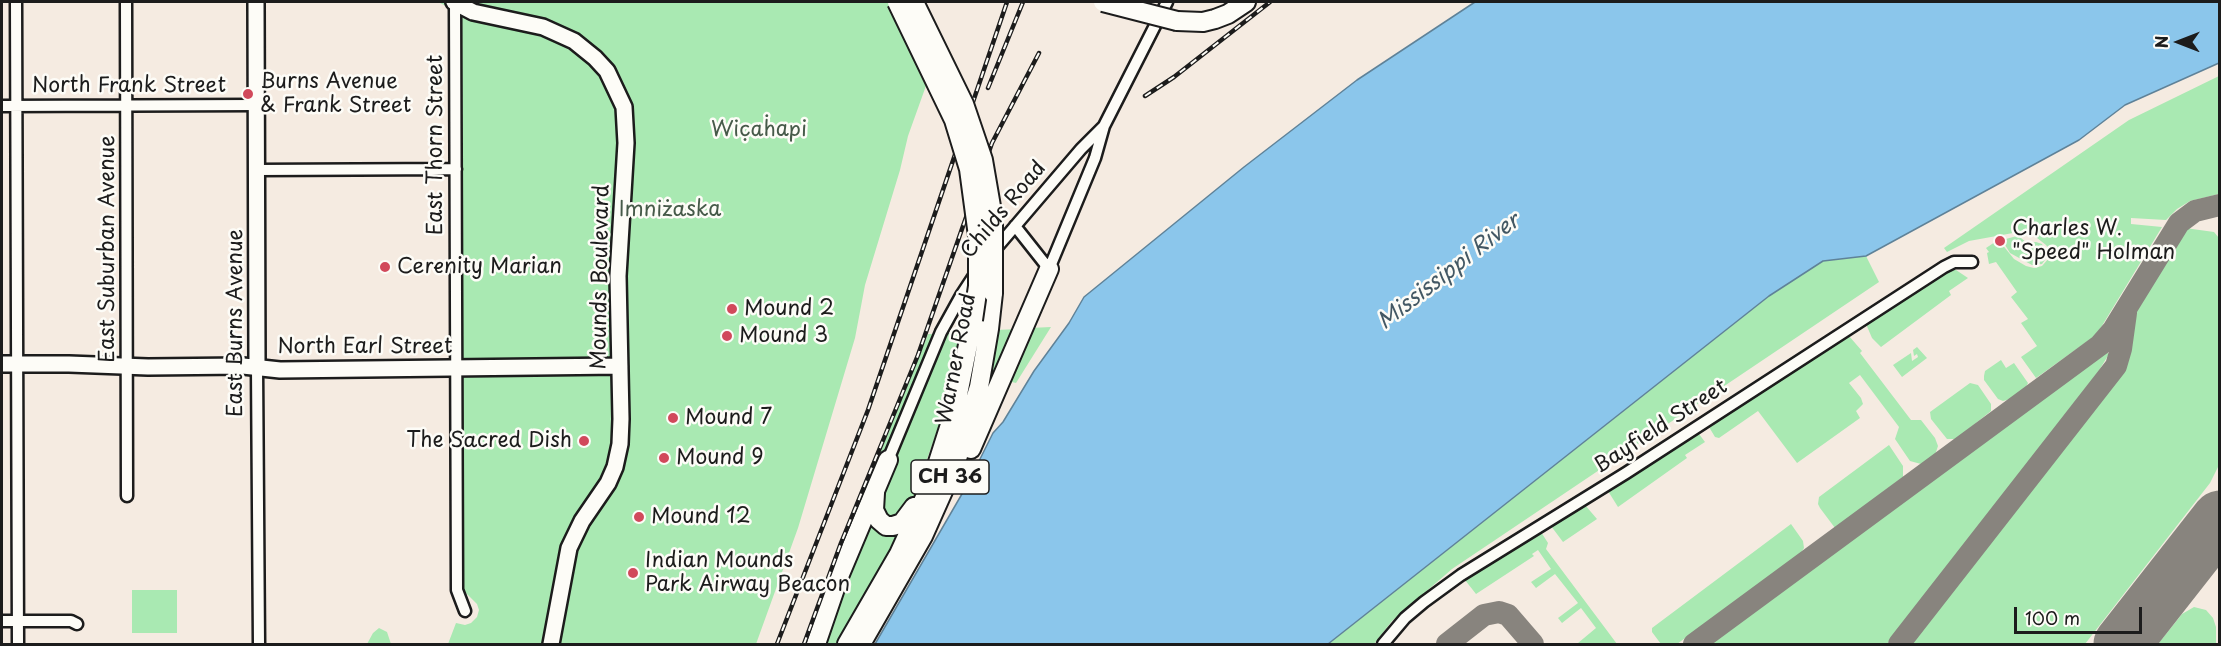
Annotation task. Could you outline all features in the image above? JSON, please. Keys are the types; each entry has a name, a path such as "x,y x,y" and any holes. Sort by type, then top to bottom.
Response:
{"highway":[{"name":"Warner Road","path":"847,645 908,537 944,447 961,381 978,286 978,236 969,169 954,120 897,2"},
{"name":"Warner Road","path":"861,645 914,554 948,483 968,425 986,348 993,293 993,218 983,160 964,104 914,2"},
{"path":"1103,2 1177,21 1203,22 1228,14 1246,2"},
{"path":"914,554 967,458 1049,269"},
{"path":"888,460 873,506 881,522 893,526 908,518 944,447"},
{"path":"816,645 847,557 888,460"}],"street":[{"path":"16,2 16,106 9,364 18,645"},
{"name":"East Suburban Avenue","path":"126,2 127,496"},
{"name":"East Burns Avenue","path":"256,2 259,645"},
{"name":"East Thorn Street","path":"455,2 457,590 465,611"},
{"name":"Mounds Boulevard","path":"455,2 485,15 543,27 561,33 574,41 607,71 624,107 626,143 618,276 621,425 618,456 606,487 582,521 569,548 551,645"},
{"name":"Childs Road","path":"1049,269 1095,158 1104,126 1163,3"},
{"name":"North Frank Street","path":"2,106 256,105"},
{"name":"Childs Road","path":"888,460 946,322 976,272 1081,149 1104,126"},
{"path":"257,171 456,169"},
{"path":"1015,226 1049,269"},
{"name":"Bayfield Street","path":"1383,645 1406,618 1461,575 1626,473 1944,267 1954,262 1972,262"},
{"name":"North Earl Street","path":"9,364 280,370 620,366"},
{"path":"2,621 71,621 77,624"}],"green space":[{"name":"Imniżaska","path":"438,2 889,2 927,83 908,136 865,285 855,338 798,528 756,644 448,644 456,623 465,625 471,623 477,617 479,610 463,586 462,14"},
{"path":"2219,76 2219,194 2190,201 2166,220 2131,218 2131,224 2162,227 2100,329 2092,338 2036,378 2021,357 2037,346 2021,323 2028,319 2011,297 2017,292 1996,262 1989,264 1987,253 1989,252 1986,248 1995,242 2001,243 2014,259 2034,268 2042,266 2049,258 2049,249 2032,234 2013,233 1969,241 1947,252 1944,248 2129,120"},
{"path":"2185,228 2214,232 2219,238 2218,467 2210,483 2085,644 1912,644 2121,374 2128,357 2138,306"},
{"path":"2017,236 2027,243 2042,244 2047,257 2042,264 2032,265 2010,253 2002,240"},
{"path":"1866,256 1879,282 1452,569 1392,621 1374,644 1328,644 1769,296 1823,261"},
{"path":"1949,270 1956,270 1968,278 1949,291 1951,295 1881,347 1872,338 1866,324"},
{"path":"1051,327 1016,383 1012,382 996,414 1030,328"},
{"path":"1018,329 977,418 996,330"},
{"path":"963,332 944,411 913,499 904,517 885,517 879,501 946,333"},
{"path":"928,334 934,334 842,559 845,540"},
{"path":"1849,336 1911,420 1921,420 1935,438 1938,446 1935,455 1921,464 1910,461 1895,439 1899,427 1860,375 1849,383 1863,404 1856,411 1860,418 1797,463 1758,411 1719,438 1715,437 1709,427"},
{"path":"1917,347 1927,358 1902,377 1893,365 1911,353 1912,361 1918,357 1917,354 1914,356 1913,350"},
{"path":"2106,352 2109,354 2098,372 1887,644 1710,644"},
{"path":"2001,360 2006,368 2014,363 2028,383 2010,399 2003,401 1998,399 1984,380 1985,371"},
{"path":"1970,383 1978,385 1991,404 1991,411 1956,439 1947,439 1931,419 1930,412"},
{"path":"1699,434 1705,442 1685,455 1687,458 1618,507 1608,491"},
{"path":"1889,445 1903,466 1903,477 1835,528 1820,508 1819,497"},
{"path":"1585,505 1597,519 1563,542 1551,526"},
{"path":"868,515 898,533 883,571 840,644 820,644"},
{"path":"1791,524 1803,541 1804,548 1800,554 1677,644 1661,644 1652,632 1652,628"},
{"path":"1541,532 1548,543 1546,549 1617,644 1578,643 1596,628 1581,608 1562,623 1558,618 1578,603 1555,574 1536,588 1531,582 1551,569 1538,550 1532,554 1534,556 1476,594 1465,580"},
{"path":"132,590 177,590 177,633 132,633"},
{"path":"2194,607 2206,610 2213,618 2216,627 2216,644 2158,644 2182,614"},
{"path":"379,628 387,632 391,644 367,644 373,633"}],"water":[{"name":"Mississippi River","path":"1475,2 2219,2 2219,63 2125,105 2079,140 1866,256 1823,261 1769,296 1328,644 875,644 966,487 993,433 1003,422 1084,297 1244,167 1357,80"}],"taxiway":[{"path":"1694,644 2100,345 2113,330 2179,223 2195,211 2220,205"},
{"path":"1899,644 2116,366 2126,313"},
{"path":"1447,644 1484,615 1499,612 1508,615 1533,644"}],"runway":[{"path":"2122,644 2220,519"}],"railway":[{"path":"777,644 868,410 1007,2"},
{"path":"988,88 1023,2"},
{"path":"1145,96 1174,77 1270,2"},
{"path":"804,644 841,543 918,355 992,143 1039,53"}],"place":[{"name":"Burns Avenue & Frank Street","path":"248,94"},
{"name":"Charles W. \"Speed\" Holman","path":"2000,241"},
{"name":"Cerenity Marian","path":"385,267"},
{"name":"Mound 2","path":"732,309"},
{"name":"Mound 3","path":"727,336"},
{"name":"Mound 7","path":"673,418"},
{"name":"The Sacred Dish","path":"584,441"},
{"name":"Mound 9","path":"664,458"},
{"name":"Mound 12","path":"639,517"},
{"name":"Indian Mounds Park Airway Beacon","path":"633,573"}],"park label":[{"name":"Wic̣aḣapi","path":"759,130"}]}
